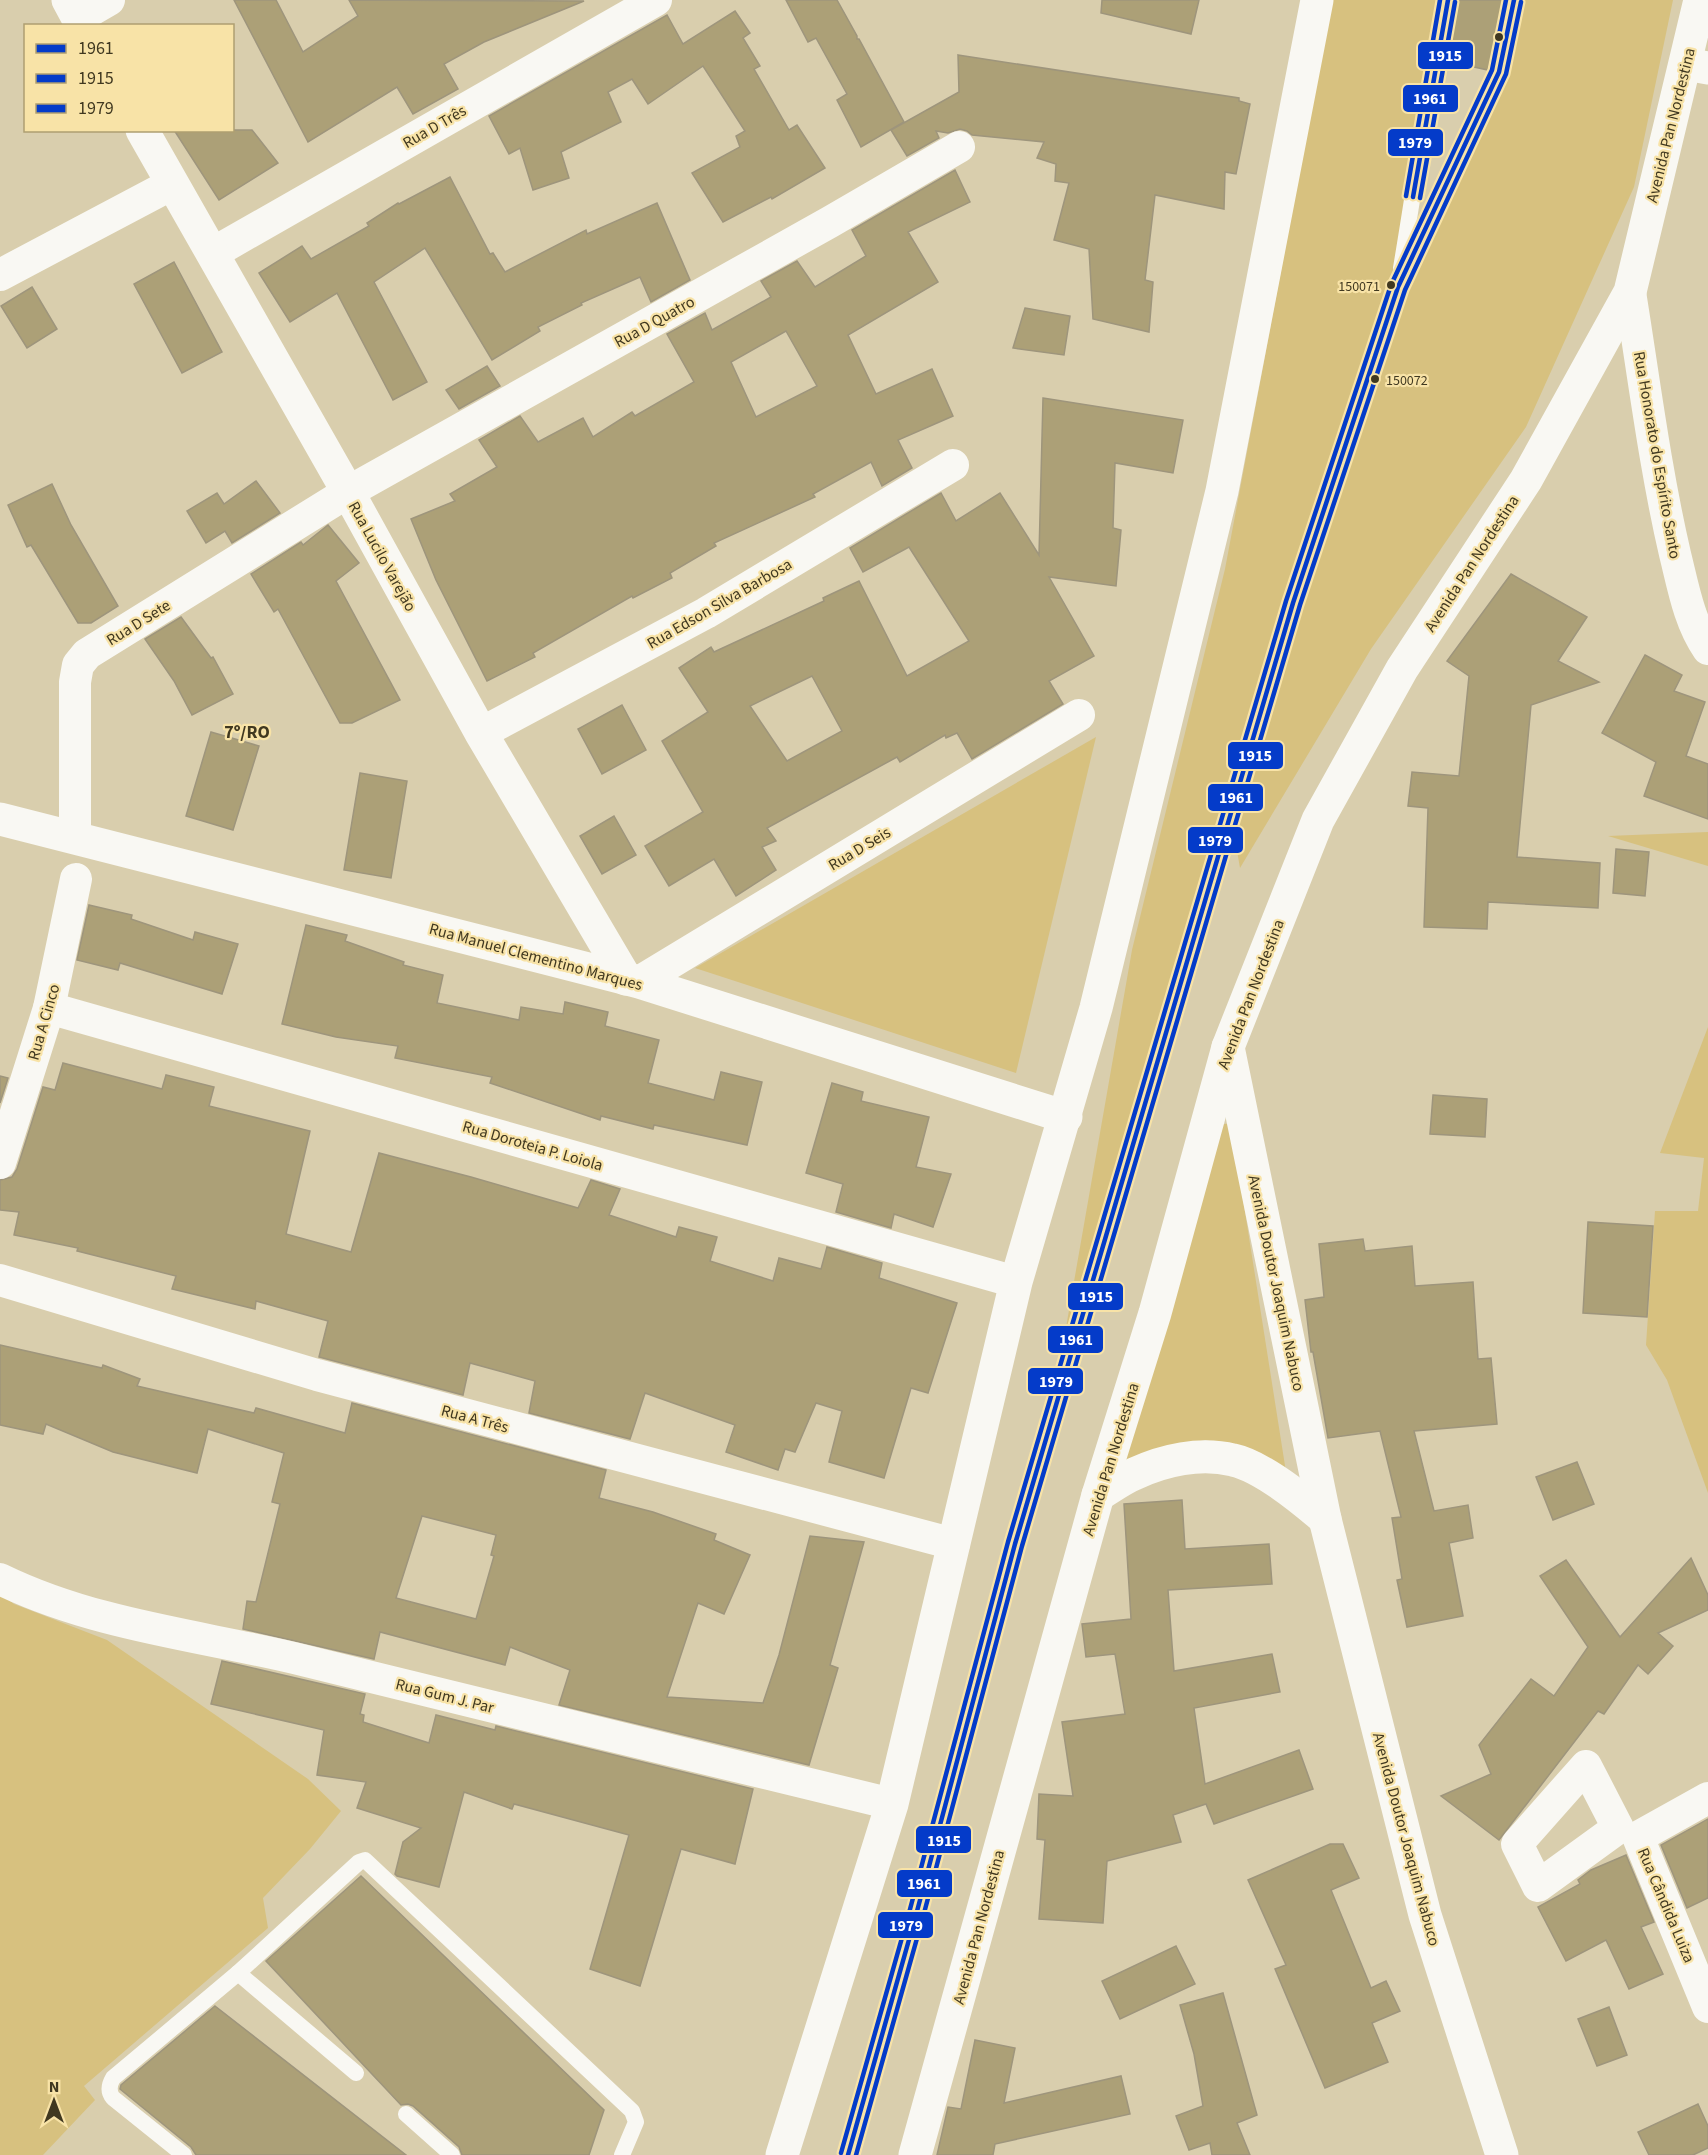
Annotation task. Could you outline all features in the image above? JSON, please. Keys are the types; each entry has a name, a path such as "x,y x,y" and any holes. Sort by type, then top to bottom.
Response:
{"main road":[{"path":"777,2151 892,1804 1016,1282 1096,1008 1222,491 1317,0"},
{"name":"Avenida Pan Nordestina","path":"915,2155 1098,1495 1155,1313 1228,1047 1318,820 1402,669 1526,480 1630,292 1697,66 1700,0"},
{"name":"Rua Lucilo Varejão","path":"143,132 348,492 481,733 633,981"},
{"name":"Rua Manuel Clementino Marques","path":"0,819 75,836 633,981 1066,1117"},
{"name":"Avenida Doutor Joaquim Nabuco","path":"1228,1047 1325,1519 1425,1915 1502,2155"},
{"path":"1098,1495 1134,1474 1173,1460 1204,1456 1234,1460 1260,1472 1299,1497 1325,1519"}],"street":[{"path":"76,14 109,0"},
{"name":"Rua D Três","path":"213,253 656,0"},
{"name":"Rua D Quatro","path":"348,492 830,222 959,147"},
{"path":"0,276 172,184"},
{"name":"Rua Honorato do Espírito Santo","path":"1630,292 1666,515 1684,594 1702,641 1708,649"},
{"name":"Rua Edson Silva Barbosa","path":"481,733 706,613 953,465"},
{"name":"Rua D Sete","path":"75,836 75,673 82,659 348,492"},
{"name":"Rua D Seis","path":"633,981 1079,714"},
{"name":"Rua A Cinco","path":"0,1162 50,1008 76,879"},
{"name":"Rua Doroteia P. Loiola","path":"50,1008 1016,1282"},
{"name":"Rua A Três","path":"0,1280 328,1378 954,1544"},
{"name":"Rua Gum J. Par","path":"0,1579 23,1590 134,1626 257,1650 892,1804"},
{"name":"Rua Cândida Luiza","path":"1708,1798 1638,1837 1708,2007"}],"lane":[{"path":"1398,287 1430,102 1435,58 1448,0"},
{"path":"846,2155 916,1915 1015,1544 1293,603 1398,287 1499,72 1514,0"},
{"path":"184,2155 113,2098 110,2094 112,2078 238,1972 359,1862 367,1861 632,2111 636,2122 622,2155"},
{"path":"238,1972 356,2073"},
{"path":"406,2114 452,2155"}],"shaded area":[{"path":"1332,0 1455,0 1398,287 1047,1436 1132,950 1225,569"},
{"path":"1524,0 1673,0 1634,187 1526,427 1371,649 1240,868 1233,828 1341,487 1410,287 1507,76"},
{"path":"1096,737 1016,1073 695,968"},
{"path":"1708,832 1708,866 1608,836"},
{"path":"1708,1027 1708,1493 1667,1380 1646,1345 1655,1211 1698,1211 1704,1158 1660,1153"},
{"path":"1231,1123 1289,1491 1245,1449 1205,1440 1120,1462 1219,1125"},
{"path":"0,1593 14,1604 107,1640 308,1779 341,1811 310,1849 263,1898 268,1928 84,2086 95,2100 43,2155 0,2155"}],"building":[{"path":"234,0 276,0 303,52 358,16 349,0 584,1 484,42 444,64 458,89 413,114 397,87 308,142"},
{"path":"786,0 837,0 904,122 861,147 837,100 847,94 816,38 808,42"},
{"path":"1102,0 1199,0 1191,34 1101,13"},
{"path":"1458,0 1503,0 1488,70 1446,61"},
{"path":"735,11 750,33 743,38 760,66 754,69 789,130 797,125 825,168 772,199 771,197 723,222 692,173 740,147 736,136 745,131 703,66 648,104 632,79 608,92 621,122 561,152 569,178 533,190 520,148 509,154 489,116 667,15 683,44"},
{"path":"958,55 1239,98 1239,101 1250,104 1236,174 1225,172 1224,209 1155,195 1145,280 1153,282 1149,332 1093,319 1089,249 1054,240 1069,183 1055,181 1056,164 1037,158 1044,142 972,135 960,129 948,133 936,131 939,138 907,156 891,130 959,92"},
{"path":"252,130 278,163 219,200 175,132"},
{"path":"955,170 970,202 908,232 938,282 848,335 876,394 932,369 953,416 898,440 912,468 882,486 871,462 813,494 815,497 714,543 716,546 670,573 672,578 633,598 632,596 533,653 535,657 487,681 436,580 411,519 455,501 450,494 497,467 479,440 520,416 538,442 583,418 593,437 632,412 635,416 694,382 667,334 705,313 712,330 771,297 761,281 797,261 815,287 866,256 852,230","holes":["786,331 817,386 756,417 731,362"]},
{"path":"450,177 490,254 493,253 505,272 586,230 587,234 657,203 690,280 651,302 640,277 581,303 582,305 538,327 540,331 492,360 425,248 374,282 427,382 393,400 337,293 290,322 259,273 302,246 311,259 369,226 367,223 398,203"},
{"path":"174,262 222,352 182,373 134,284"},
{"path":"32,287 57,329 27,348 1,306"},
{"path":"1025,308 1070,316 1064,355 1013,348"},
{"path":"487,366 500,386 459,409 446,390"},
{"path":"1043,398 1183,420 1173,473 1115,463 1113,528 1121,530 1116,586 1049,577 1094,656 1049,681 1063,704 972,759 957,733 946,738 945,735 900,762 897,757 767,828 776,841 762,847 776,870 736,896 714,859 669,886 645,846 703,812 662,741 708,712 679,668 711,647 714,652 824,601 823,598 859,581 907,676 969,641 909,547 863,572 850,548 941,493 956,521 1000,493 1039,555","holes":["812,676 842,731 787,761 750,706"]},
{"path":"256,481 280,513 232,543 225,531 206,543 187,511 217,493 224,504"},
{"path":"52,484 71,525 118,606 91,623 78,623 31,545 27,547 8,505"},
{"path":"328,525 359,563 336,581 400,700 352,723 340,723 278,609 274,612 251,574 301,542 303,545"},
{"path":"1511,574 1587,617 1558,661 1599,682 1531,705 1517,857 1600,863 1598,908 1488,902 1487,929 1424,927 1428,808 1408,806 1412,772 1459,776 1469,676 1447,661"},
{"path":"181,617 211,658 213,657 233,694 192,715 174,681 145,639"},
{"path":"1645,655 1682,675 1674,691 1705,702 1686,756 1708,764 1708,819 1644,796 1656,762 1602,733"},
{"path":"622,705 646,750 602,774 578,729"},
{"path":"211,732 259,746 233,830 186,816"},
{"path":"360,773 407,781 391,878 344,870"},
{"path":"614,816 636,855 602,874 580,836"},
{"path":"1616,849 1649,852 1645,896 1613,893"},
{"path":"89,905 132,915 131,919 193,940 195,932 238,944 222,994 120,963 118,970 77,960"},
{"path":"306,925 347,935 345,941 404,962 403,965 443,975 437,1003 519,1020 521,1007 563,1014 565,1002 608,1012 605,1026 659,1040 648,1083 714,1100 721,1072 762,1082 747,1145 654,1125 653,1129 601,1116 600,1120 490,1083 492,1077 395,1058 398,1046 336,1037 282,1024"},
{"path":"63,1063 162,1089 166,1075 214,1087 209,1106 310,1131 286,1234 351,1252 379,1153 578,1208 591,1180 620,1189 609,1215 676,1237 679,1227 717,1237 710,1261 773,1281 779,1258 821,1269 827,1247 882,1263 879,1278 957,1303 928,1393 911,1388 884,1478 829,1462 842,1411 816,1403 795,1452 785,1449 778,1470 726,1452 735,1425 645,1393 630,1439 529,1413 535,1381 470,1363 463,1395 319,1357 328,1321 256,1301 255,1309 172,1289 176,1276 77,1251 78,1248 14,1235 19,1212 0,1210 0,1180 12,1177 17,1169 43,1087 55,1090"},
{"path":"0,1076 8,1078 0,1103"},
{"path":"832,1083 863,1092 861,1101 929,1117 916,1167 951,1174 933,1227 894,1214 891,1228 836,1212 843,1184 806,1173"},
{"path":"1433,1095 1487,1099 1485,1137 1430,1134"},
{"path":"1588,1222 1653,1226 1647,1317 1583,1313"},
{"path":"1363,1239 1365,1251 1412,1246 1415,1286 1473,1282 1478,1359 1491,1358 1497,1424 1414,1431 1434,1511 1468,1505 1473,1538 1449,1543 1463,1616 1407,1627 1397,1580 1402,1579 1392,1518 1401,1517 1380,1431 1328,1438 1313,1352 1311,1352 1305,1300 1324,1297 1319,1244"},
{"path":"0,1345 102,1368 103,1365 140,1379 137,1386 254,1413 256,1408 345,1433 352,1403 606,1470 599,1498 653,1512 716,1534 714,1540 750,1555 724,1614 698,1603 667,1697 763,1703 779,1655 810,1536 864,1542 830,1665 838,1668 809,1765 559,1705 570,1670 510,1647 505,1665 380,1632 374,1659 243,1629 247,1601 256,1602 280,1504 272,1502 284,1453 208,1429 197,1473 113,1452 46,1424 43,1434 0,1425","holes":["422,1516 496,1535 491,1555 494,1556 476,1619 396,1598"]},
{"path":"1577,1462 1594,1504 1553,1520 1536,1477"},
{"path":"1182,1500 1185,1549 1269,1544 1272,1584 1168,1590 1174,1671 1272,1654 1280,1692 1194,1708 1205,1784 1299,1750 1313,1789 1214,1824 1206,1804 1173,1815 1181,1842 1107,1861 1103,1923 1039,1919 1045,1840 1037,1839 1039,1794 1073,1796 1062,1722 1125,1714 1115,1654 1086,1657 1082,1624 1131,1619 1124,1504"},
{"path":"1691,1558 1708,1595 1708,1610 1658,1633 1673,1646 1648,1674 1638,1665 1604,1714 1598,1711 1499,1840 1441,1796 1491,1774 1479,1745 1531,1679 1554,1696 1588,1647 1540,1576 1566,1560 1620,1637"},
{"path":"222,1661 365,1694 360,1714 364,1715 363,1722 429,1743 436,1715 495,1730 496,1726 753,1789 735,1864 681,1849 640,1986 590,1969 629,1835 514,1804 512,1809 464,1792 439,1887 397,1876 395,1874 403,1842 421,1828 357,1808 366,1782 317,1775 324,1730 211,1704"},
{"path":"1708,1819 1708,1898 1687,1908 1661,1845"},
{"path":"1330,1844 1343,1844 1359,1878 1331,1890 1371,1988 1386,1981 1400,2011 1372,2023 1388,2062 1325,2088 1275,1969 1286,1965 1248,1880"},
{"path":"1626,1855 1654,1922 1641,1927 1663,1974 1629,1989 1606,1940 1566,1961 1538,1907 1580,1884 1578,1880 1591,1870"},
{"path":"361,1876 604,2110 589,2155 462,2155 459,2147 413,2106 401,2105 266,1961"},
{"path":"1176,1946 1195,1984 1120,2019 1102,1981"},
{"path":"1223,1993 1257,2115 1237,2123 1250,2155 1212,2155 1210,2143 1189,2150 1176,2116 1203,2106 1194,2054 1180,2005"},
{"path":"215,2006 406,2155 196,2155 191,2147 120,2089 121,2085"},
{"path":"1609,2007 1627,2055 1597,2066 1578,2019"},
{"path":"975,2040 1015,2048 1004,2103 1121,2076 1130,2114 995,2144 993,2155 937,2155 948,2107 961,2109"},
{"path":"1698,2104 1708,2126 1708,2148 1693,2155 1649,2155 1638,2132"}],"transit line":[{"name":"1979","path":"1406,196 1440,0"},
{"name":"1961","path":"1413,197 1448,0"},
{"name":"1979","path":"841,2153 909,1913 1008,1542 1286,601 1391,285 1492,70 1506,0"},
{"name":"1961","path":"848,2155 916,1915 1015,1544 1293,603 1398,287 1499,72 1514,0"},
{"name":"1915","path":"1420,198 1455,2"},
{"name":"1915","path":"856,2155 923,1917 1022,1546 1300,605 1405,290 1506,74 1521,2"}],"place":[{"name":"150071","path":"1391,285"},
{"name":"150072","path":"1375,379"}],"district":[{"name":"7º/RO","path":"247,732"}]}
